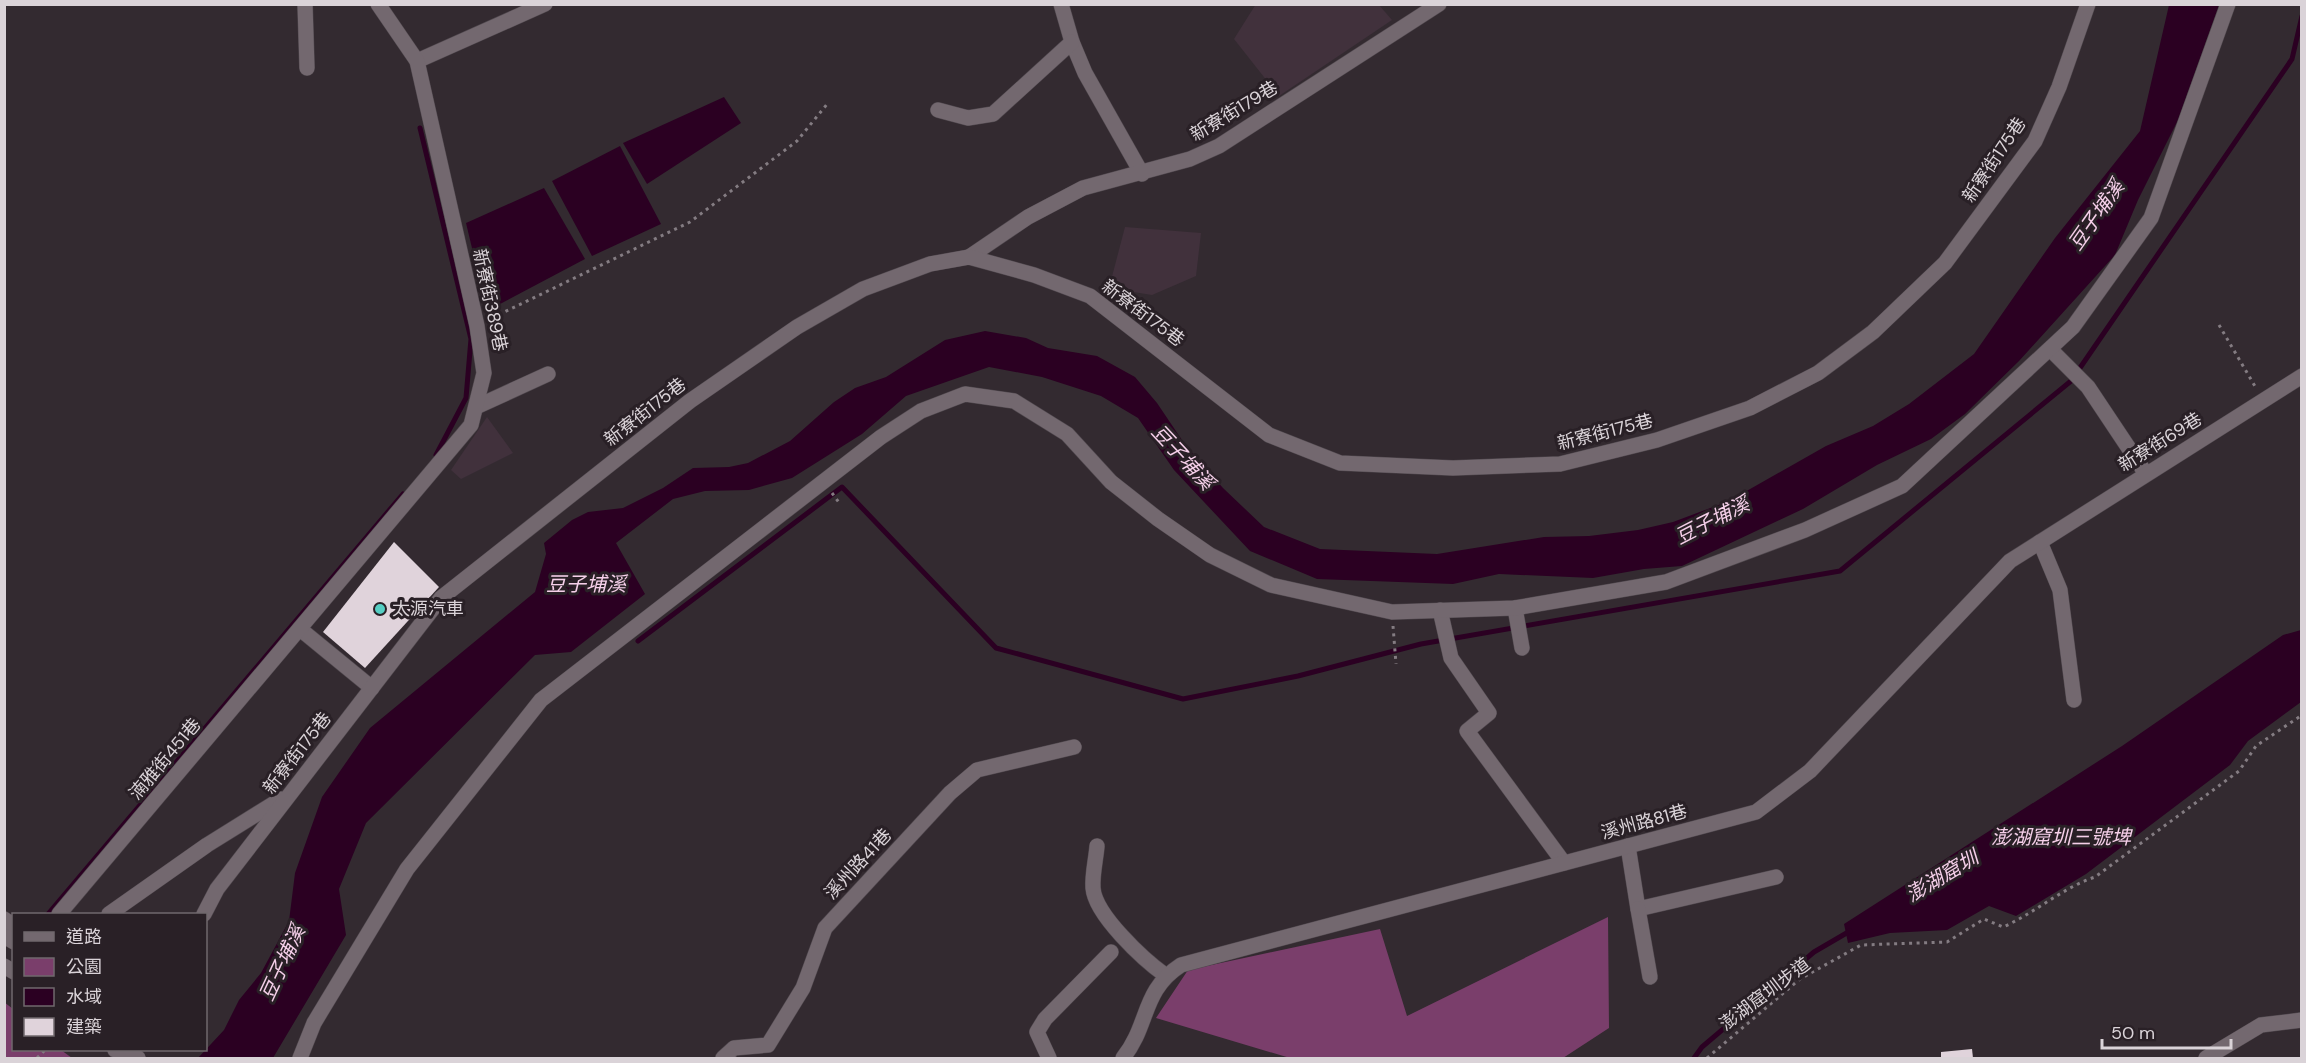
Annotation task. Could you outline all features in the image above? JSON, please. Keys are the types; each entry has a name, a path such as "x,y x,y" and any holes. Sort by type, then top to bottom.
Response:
{"street":[{"path":"305,4 307,68"},
{"name":"新寮街389巷","path":"300,629 471,425 484,373 477,326 417,62 378,4"},
{"path":"417,62 545,4"},
{"path":"1061,4 1072,42 1085,73 1142,174"},
{"name":"新寮街179巷","path":"969,257 1028,217 1083,188 1142,174 1190,159 1220,146 1439,4"},
{"name":"新寮街175巷","path":"205,913 217,889 441,598 690,401 797,327 863,289 930,264 969,257 1034,275 1090,296 1269,435 1340,463 1453,468 1560,464 1657,440 1750,408 1818,373 1873,332 1945,263 2035,141 2059,87 2088,4"},
{"path":"300,1059 314,1023 407,869 541,700 881,437 921,411 965,394 1014,401 1067,434 1111,482 1158,519 1210,555 1271,585 1392,612 1440,610 1518,627 1666,582 1805,530 1902,486 2073,327 2151,218 2228,4"},
{"path":"938,110 968,118 993,114 1072,42"},
{"path":"2050,349 2076,375 2146,474"},
{"path":"476,407 548,374"},
{"name":"新寮街69巷","path":"2040,542 2301,376"},
{"path":"2040,542 2061,590 2074,700"},
{"name":"溪州路81巷","path":"1165,975 1181,965 1756,812 1810,771 2010,561 2040,542"},
{"path":"1440,610 1451,658 1489,713 1467,731 1564,863"},
{"path":"300,629 372,688"},
{"name":"湳雅街451巷","path":"61,913 300,629"},
{"name":"溪州路41巷","path":"723,1059 734,1048 768,1045 803,988 825,928 950,793 977,770 1074,747"},
{"path":"112,913 207,845 291,792"},
{"path":"1097,846 1092,889 1098,902 1139,957 1165,975 1153,991 1136,1042 1123,1059"},
{"path":"1628,846 1650,977"},
{"path":"1638,909 1776,876"},
{"path":"1050,1059 1037,1032 1111,952"},
{"path":"2206,1059 2261,1025 2301,1020"}],"path":[{"path":"477,326 690,222 797,141 828,104"},
{"path":"2219,325 2263,400"},
{"path":"1394,643 1396,664"},
{"name":"澎湖窟圳步道","path":"1707,1059 1800,979 1862,945 1947,942 1984,920 2003,927 2020,920 2080,882 2095,878 2239,771 2256,746 2301,715"}],"shaded area":[{"path":"1256,4 1379,5 1392,20 1279,96 1234,39"},
{"path":"1125,227 1201,233 1196,276 1152,295 1109,288"},
{"path":"487,417 513,453 461,479 451,470"}],"green space":[{"path":"1608,917 1609,1028 1563,1058 1290,1058 1156,1018 1188,970 1380,929 1407,1016"},
{"path":"4,1002 12,1008 12,1051 62,1051 72,1058 5,1058"}],"water":[{"name":"豆子埔溪","path":"2169,5 2219,5 2178,120 2138,200 2115,255 2019,361 1965,414 1931,439 1877,465 1803,509 1682,566 1644,569 1593,578 1499,574 1453,584 1317,579 1250,551 1174,470 1138,418 1101,396 1042,377 989,367 906,396 862,434 792,478 749,490 705,491 673,499 616,543 645,594 571,652 535,655 366,823 339,889 346,935 273,1058 198,1058 207,1051 224,1030 239,1000 261,973 289,921 295,873 322,797 370,728 535,592 546,554 544,543 572,520 588,512 623,508 663,488 693,468 729,467 748,463 790,441 834,402 855,388 886,377 945,340 985,331 1026,338 1048,348 1097,356 1135,377 1157,403 1186,446 1223,488 1264,527 1320,549 1437,554 1544,537 1589,536 1638,530 1673,522 1729,501 1826,446 1873,426 1909,404 1974,354 2055,238 2140,131"},
{"path":"724,97 741,123 647,184 623,143"},
{"path":"620,146 661,224 592,256 552,181"},
{"path":"544,188 585,259 487,311 466,223"},
{"name":"澎湖窟圳三號埤","path":"2301,630 2301,702 2248,741 2230,765 2086,874 2016,916 1989,906 1947,930 1890,933 1848,943 1844,924 2122,746 2283,635"}],"building":[{"name":"太源汽車","path":"394,542 439,587 365,668 323,632"},
{"path":"1972,1049 1973,1058 1941,1058 1941,1052"}],"waterway":[{"path":"638,641 842,487 996,648 1183,699 1298,676 1421,644 1840,571 2071,381 2292,59 2302,16"},
{"path":"420,128 471,339 466,398 436,455"},
{"path":"49,913 403,494"},
{"name":"澎湖窟圳","path":"1694,1058 1702,1047 1814,952 1850,931"}],"place":[{"name":"太源汽車","path":"380,609"}]}
